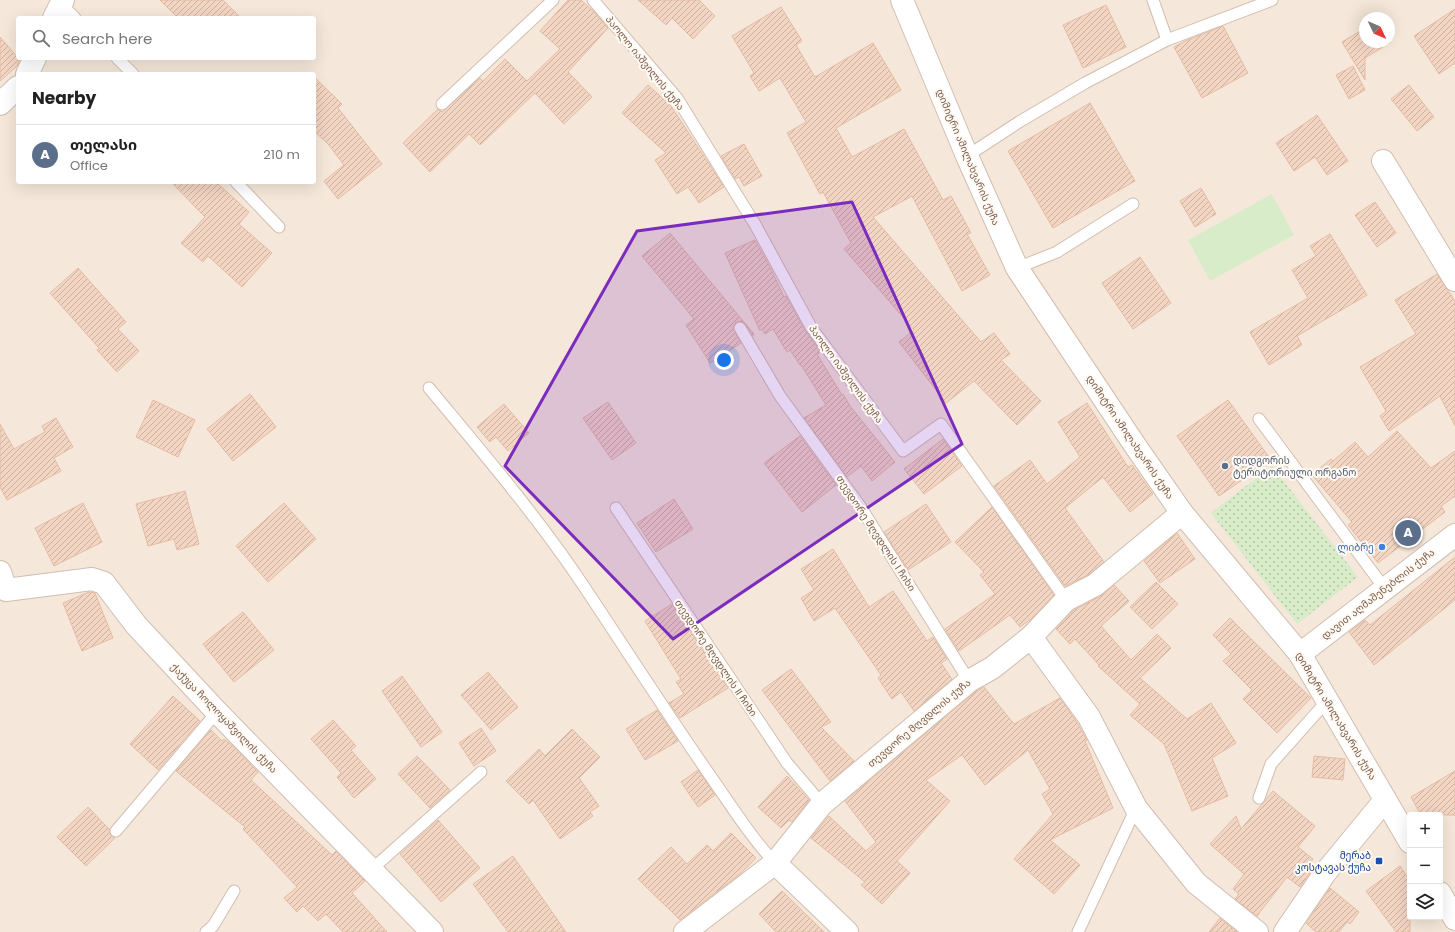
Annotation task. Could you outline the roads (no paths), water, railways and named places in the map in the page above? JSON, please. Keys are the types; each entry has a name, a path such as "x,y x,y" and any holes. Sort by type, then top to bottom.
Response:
{"street":[{"name":"დიმიტრი ამილახვარის ქუჩა","path":"902,0 966,156 1017,268 1134,444 1182,513 1300,654 1407,837"},
{"path":"28,72 34,60"},
{"path":"0,104 16,89"},
{"path":"1383,161 1455,280"},
{"name":"თევდორე მღვდლის ქუჩა","path":"685,932 775,863 822,804 969,681 992,668 1031,638 1066,600 1095,585 1182,513"},
{"name":"დავით აღმაშენებლის ქუჩა","path":"1300,654 1455,535"},
{"name":"ქაქუცა ჩოლოყაშვილის ქუჩა","path":"2,586 92,579 104,582 136,625 217,712 432,932"},
{"path":"1031,638 1089,717 1136,808 1196,883 1257,932"},
{"path":"1285,932 1325,872 1385,800"},
{"path":"775,863 847,932"},
{"path":"1443,897 1454,913"}],"lane":[{"path":"442,104 553,0"},
{"name":"პაოლო იაშვილის ქუჩა","path":"594,0 677,98 756,226 811,327 903,451 941,424 1066,600"},
{"path":"1153,0 1167,40"},
{"path":"966,156 1019,122 1085,83 1167,40 1272,0"},
{"path":"119,60 131,72"},
{"path":"238,184 279,227"},
{"path":"1017,268 1057,252 1133,204"},
{"name":"თევდორე მღვდლის I ჩიხი","path":"740,328 780,396 860,506 969,681"},
{"path":"429,388 487,458 548,537 582,584 758,845 775,863"},
{"path":"1259,419 1385,589"},
{"name":"თევდორე მღვდლის II ჩიხი","path":"616,508 787,763 822,804"},
{"path":"1259,798 1271,764 1327,701"},
{"path":"116,831 217,712"},
{"path":"371,870 481,772"},
{"path":"1078,932 1136,808"},
{"path":"206,932 213,926 234,891"}],"place":[{"name":"დიდგორის ტერიტორიული ორგანო","path":"1225,466"},
{"name":"თელასი","path":"1408,533"},
{"name":"ლიბრე","path":"1382,547"},
{"name":"მერაბ კოსტავას ქუჩა","path":"1379,861"}]}
